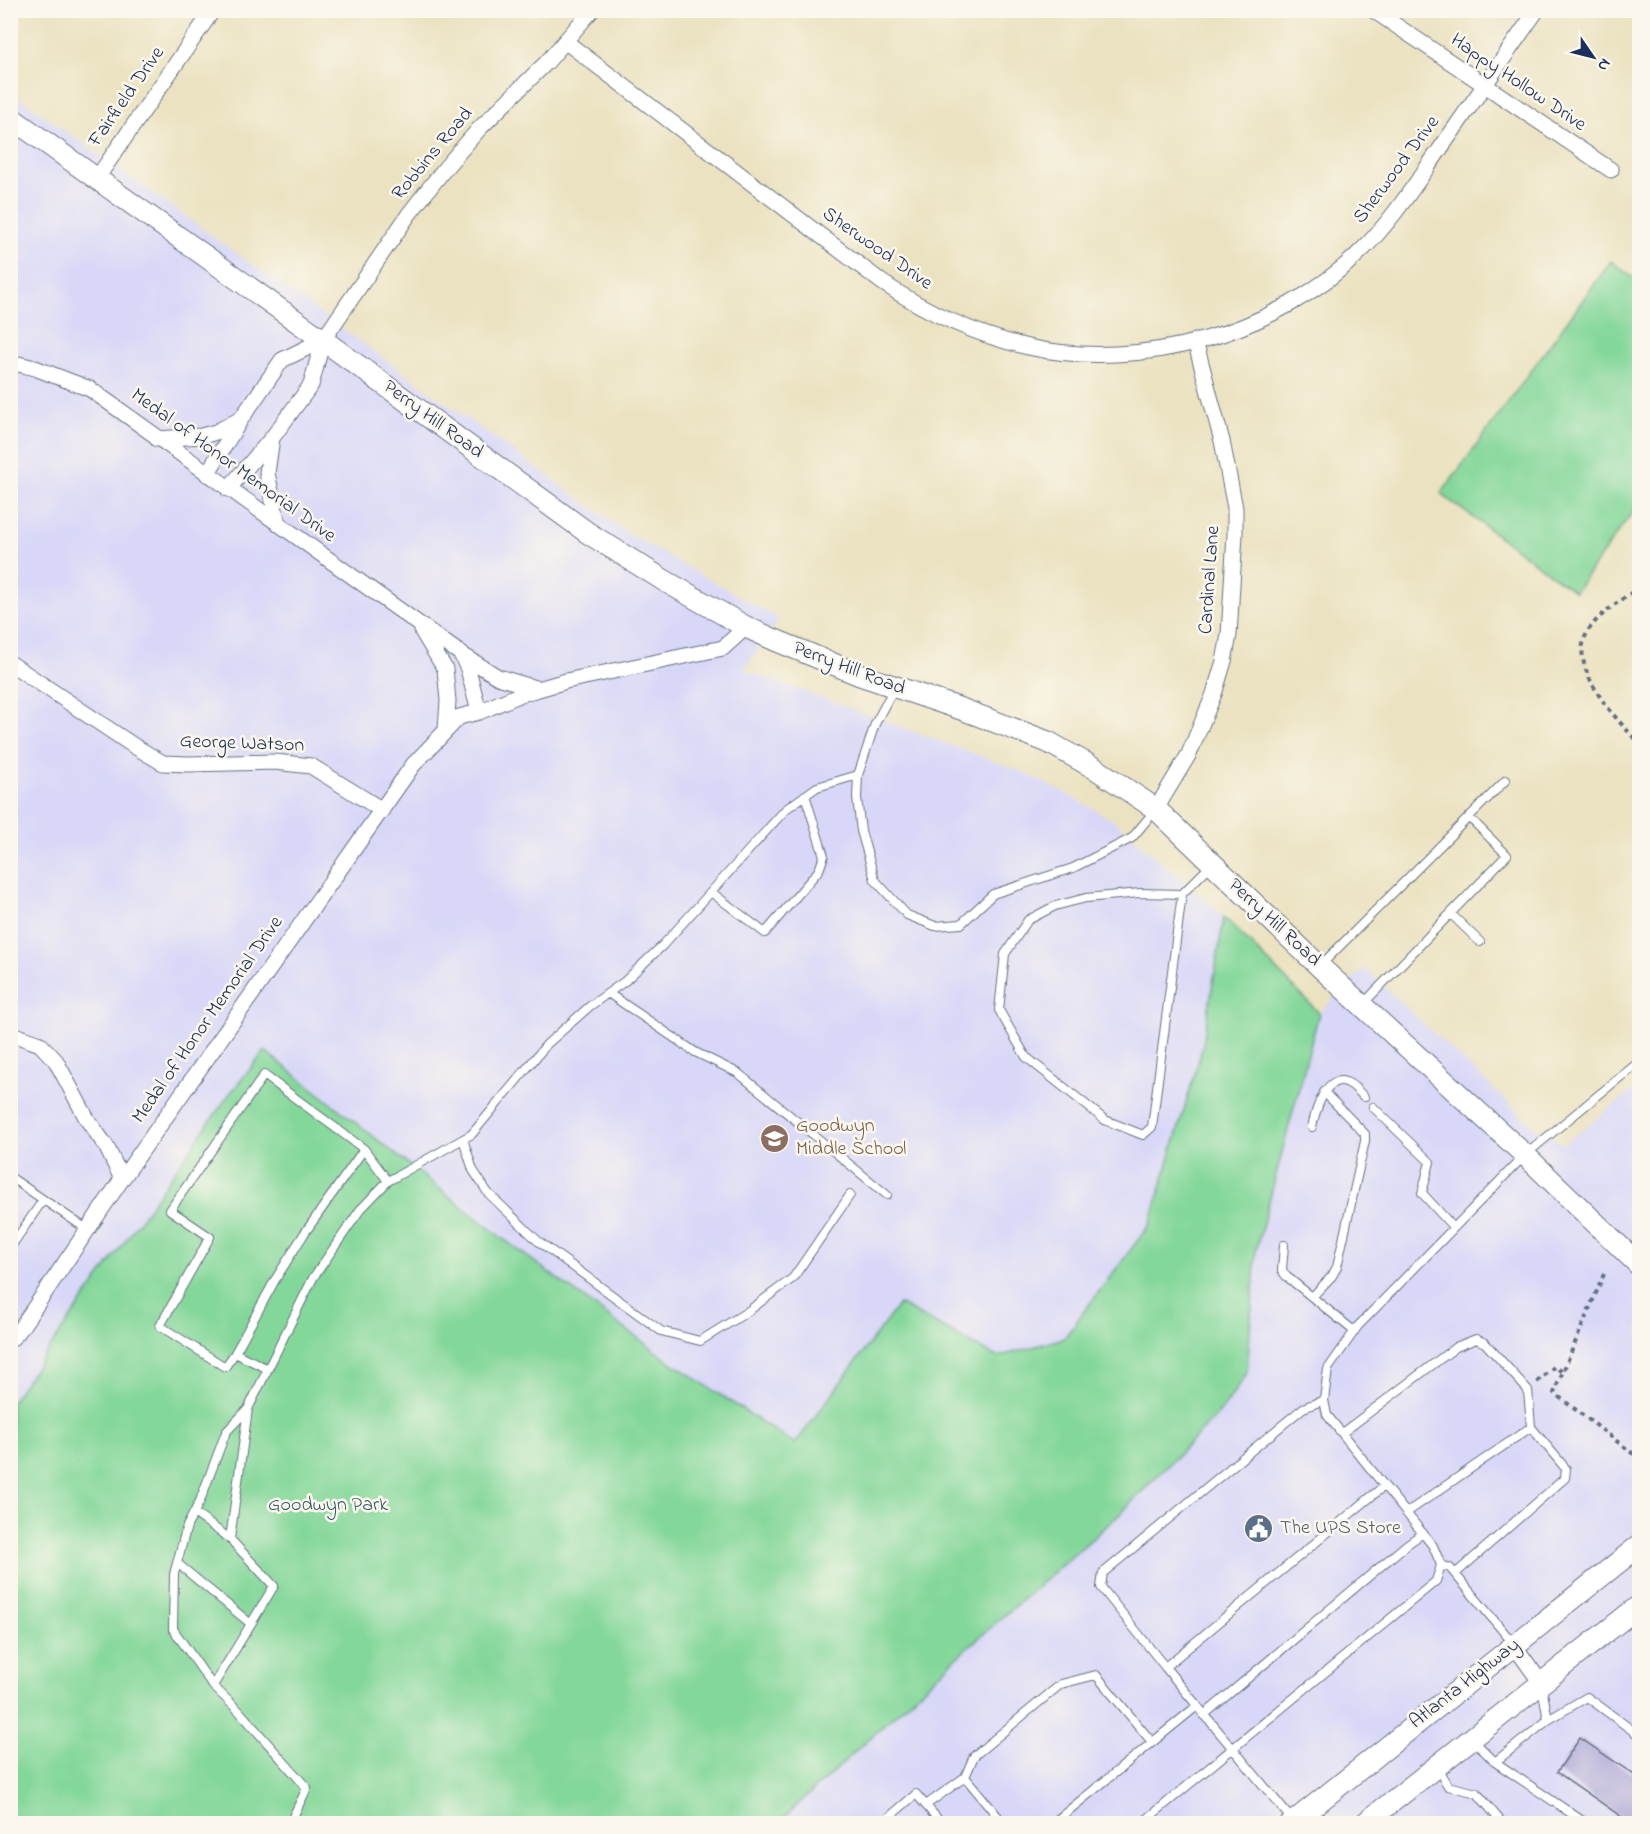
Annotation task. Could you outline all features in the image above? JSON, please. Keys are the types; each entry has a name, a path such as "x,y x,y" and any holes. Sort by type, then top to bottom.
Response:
{"main road":[{"name":"Perry Hill Road","path":"11,116 588,533 746,627 830,664 964,710 1048,742 1096,769 1156,809 1319,966 1524,1155 1640,1266"},
{"name":"Atlanta Highway","path":"1292,1822 1640,1545"},
{"path":"1364,1824 1640,1605"}],"street":[{"name":"Fairfield Drive","path":"97,178 213,10"},
{"name":"Robbins Road","path":"323,340 409,214 446,167 479,129 566,42 592,10"},
{"name":"Happy Hollow Drive","path":"1373,10 1611,170"},
{"name":"Sherwood Drive","path":"566,42 883,284 937,315 976,332 1028,347 1097,354 1134,353 1195,341 1240,328 1278,310 1318,286 1359,253 1392,217 1537,10"},
{"path":"207,474 241,419 282,360 323,340"},
{"path":"228,489 272,438 311,385 323,340"},
{"name":"Cardinal Lane","path":"1156,809 1189,754 1214,694 1229,635 1235,508 1222,441 1195,341"},
{"name":"Medal of Honor Memorial Drive","path":"10,362 35,368 90,389 461,654 498,677 538,689"},
{"path":"157,439 202,436 216,432 241,419"},
{"path":"272,438 267,473 278,524"},
{"name":"Medal of Honor Memorial Drive","path":"419,625 445,669 448,701 446,729"},
{"name":"Medal of Honor Memorial Drive","path":"10,1340 18,1332 122,1179 412,765 446,729 459,717 479,712 538,689 723,648 746,627"},
{"path":"461,654 468,669 479,712"},
{"name":"George Watson","path":"10,663 163,763 275,762 311,766 382,810"},
{"path":"10,1035 40,1044 56,1061 87,1119 106,1146 122,1179"},
{"path":"1514,1645 1541,1683"}],"lane":[{"path":"894,687 875,724 858,775 856,798 861,831 875,880 907,915 935,926 961,924 993,894 1072,868 1132,838 1156,809"},
{"path":"287,1824 307,1788 240,1711 213,1686 173,1629 174,1574 187,1526 226,1432 248,1409 313,1278 360,1210 388,1181 472,1134 547,1044 590,1006 625,981 663,945 786,809 817,787 858,775"},
{"path":"1319,966 1506,780"},
{"path":"711,892 765,933 819,870 824,856 805,795"},
{"path":"1362,1006 1507,855 1469,817"},
{"path":"1182,894 1140,893 1086,898 1055,906 1028,921 1005,954 999,1010 1026,1057 1105,1120 1143,1135 1152,1127 1182,894 1212,864"},
{"path":"1451,914 1480,942"},
{"path":"608,993 695,1052 738,1073 886,1195"},
{"path":"1141,1824 1436,1581 1441,1565 1433,1546 1328,1415 1324,1400 1328,1370 1354,1331 1524,1155 1640,1060"},
{"path":"364,1149 317,1214 281,1270 225,1367 160,1326 210,1237 170,1210 264,1076 364,1149 388,1181"},
{"path":"1312,1127 1317,1104 1324,1092 1334,1083 1342,1081 1349,1083 1364,1097"},
{"path":"1313,1296 1338,1266 1365,1141 1365,1134 1324,1092"},
{"path":"1373,1107 1430,1162 1422,1193 1453,1227"},
{"path":"463,1139 474,1170 488,1193 538,1241 661,1331 700,1341 747,1312 793,1278 850,1195"},
{"path":"10,1177 88,1230"},
{"path":"10,1248 43,1200"},
{"path":"1284,1245 1282,1270 1286,1276 1354,1331"},
{"path":"1342,1433 1456,1347 1476,1339 1485,1343 1528,1390 1532,1427 1566,1469 1565,1478 1455,1574"},
{"path":"235,1353 268,1369"},
{"path":"1292,1822 1101,1587 1103,1573 1302,1408 1324,1400"},
{"path":"230,1539 248,1409"},
{"path":"1406,1513 1532,1427"},
{"path":"1165,1667 1384,1486"},
{"path":"194,1513 230,1539 274,1586 213,1686"},
{"path":"1204,1715 1423,1533"},
{"path":"177,1563 251,1624"},
{"path":"1441,1565 1450,1568 1514,1645"},
{"path":"926,1805 965,1777 974,1756 1061,1684 1096,1675 1152,1742"},
{"path":"1541,1683 1548,1720"},
{"path":"1495,1762 1548,1720 1587,1697 1640,1736"},
{"path":"1052,1824 1197,1706"},
{"path":"1471,1738 1495,1762 1587,1824"},
{"path":"1436,1767 1448,1786 1476,1793 1503,1824"},
{"path":"965,1777 1004,1824"},
{"path":"881,1824 916,1794 942,1824"}],"path":[{"path":"1640,587 1605,613 1587,633 1581,654 1589,679 1616,719 1640,744"},
{"path":"1604,1274 1554,1393 1640,1459"},
{"path":"1528,1390 1554,1367 1563,1372"}],"shaded area":[{"path":"11,92 630,535 779,619 744,670 1018,770 1061,791 1114,821 1224,917 1202,1049 1150,1224 1064,1338 997,1357 899,1304 795,1444 669,1361 502,1238 265,1051 11,1402"},
{"path":"1364,968 1534,1127 1564,1144 1639,1085 1639,1823 778,1824 965,1650 1119,1515 1223,1409 1247,1373 1256,1250 1319,1013"}],"green space":[{"path":"1611,261 1639,282 1639,503 1575,592 1441,494"},
{"name":"Goodwyn Park","path":"1224,917 1319,1013 1256,1250 1247,1373 1223,1409 1119,1515 965,1650 778,1823 11,1824 11,1402 228,1096 265,1051 502,1238 669,1361 795,1444 899,1304 997,1357 1064,1338 1150,1224 1202,1049"}],"building":[{"path":"1580,1738 1640,1779 1640,1824 1632,1824 1557,1772"}],"place":[{"name":"Goodwyn Middle School","path":"775,1138"},
{"name":"The UPS Store","path":"1259,1528"}]}
